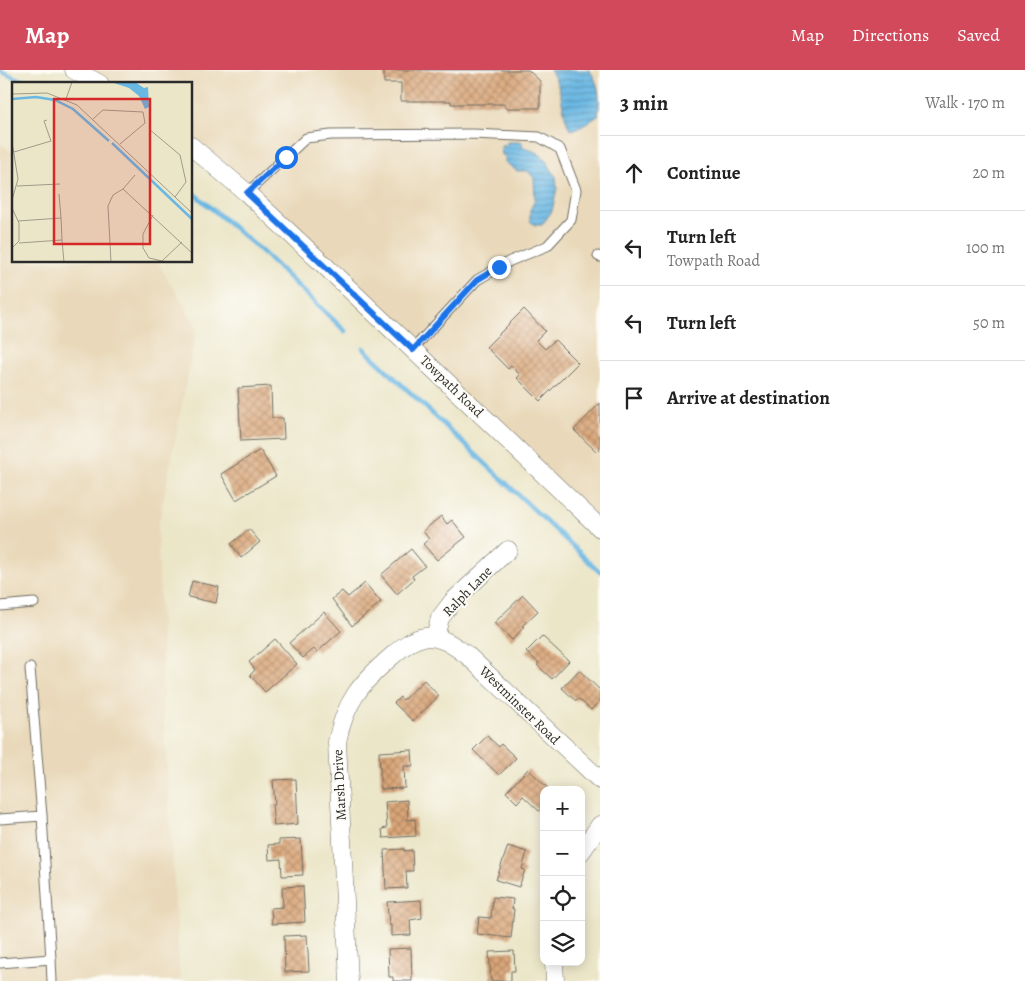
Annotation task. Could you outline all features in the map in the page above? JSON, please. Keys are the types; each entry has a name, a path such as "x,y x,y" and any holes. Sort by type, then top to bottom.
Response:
{"street":[{"path":"74,70 96,82"},
{"name":"Towpath Road","path":"192,147 247,193 600,528"},
{"name":"Ralph Lane","path":"435,637 440,618 453,601 508,550"},
{"name":"Marsh Drive","path":"349,981 337,742 340,722 357,690 404,645 423,637 435,637"},
{"name":"Westminster Road","path":"435,637 449,642 467,655 600,780"},
{"path":"585,846 600,825"},
{"path":"554,966 555,981"}],"lane":[{"path":"247,193 306,138 331,135 473,134 539,137 560,149 576,190 571,220 547,246 510,260 477,280 413,350"},
{"path":"0,606 34,603"},
{"path":"30,668 42,816 52,981"},
{"path":"0,819 42,816"},
{"path":"0,963 50,959"}],"shaded area":[{"path":"74,70 600,70 600,528 192,147 192,82 96,82"},
{"path":"0,144 12,152 12,262 158,262 197,327 158,528 163,703 180,981 0,981"}],"water":[{"path":"550,70 589,70 593,75 598,92 598,116 581,127 570,130 558,84"},
{"path":"507,142 522,142 523,147 538,153 545,159 556,177 557,188 552,211 542,225 535,225 530,221 530,210 535,200 534,178 528,171 517,171 505,162 505,155 502,155 501,146 507,145"}],"building":[{"path":"384,70 528,70 540,81 540,108 505,108 505,104 451,104 451,101 401,101 401,83 384,83"},
{"path":"524,309 545,331 536,340 545,349 555,340 578,363 540,401 517,378 520,375 511,366 508,369 486,347"},
{"path":"271,386 272,418 283,418 284,439 241,441 238,388"},
{"path":"600,403 600,449 597,452 574,430"},
{"path":"260,450 276,476 236,500 221,474"},
{"path":"441,516 447,524 452,520 466,537 437,560 423,544 429,539 423,531"},
{"path":"249,529 260,542 241,558 231,544"},
{"path":"411,549 425,566 412,576 414,579 397,594 381,575"},
{"path":"192,581 219,587 216,603 188,597"},
{"path":"365,583 381,602 352,626 332,599 342,591 348,597"},
{"path":"523,595 538,611 522,626 524,627 512,640 494,623"},
{"path":"324,612 341,631 317,652 314,649 303,658 289,643"},
{"path":"542,636 569,661 552,679 537,665 539,663 526,652"},
{"path":"275,639 297,664 265,692 250,675 255,670 249,662"},
{"path":"579,670 600,690 600,700 591,710 579,699 576,701 562,688"},
{"path":"424,680 439,696 413,721 394,703 400,697 403,700"},
{"path":"487,736 499,747 501,744 516,758 499,775 473,750"},
{"path":"412,750 413,766 404,766 405,788 381,789 379,752"},
{"path":"528,769 546,786 540,786 539,811 523,796 517,803 506,792"},
{"path":"296,779 298,824 274,826 272,805 275,805 273,780"},
{"path":"407,800 408,820 415,819 416,836 383,838 382,829 387,828 385,802"},
{"path":"301,839 303,875 282,876 281,859 269,860 268,845 279,844 279,840"},
{"path":"508,846 527,852 522,869 525,870 519,887 496,880"},
{"path":"404,849 404,851 412,850 413,871 406,871 407,888 386,889 384,850"},
{"path":"303,886 305,922 272,924 271,908 283,907 282,887"},
{"path":"493,897 513,899 512,909 514,909 511,938 477,934 479,917 491,918"},
{"path":"421,900 422,918 410,920 411,935 391,936 387,902"},
{"path":"307,935 309,971 285,972 284,936"},
{"path":"411,948 412,981 393,981 393,977 389,977 388,949"},
{"path":"514,951 515,971 511,971 511,981 491,981 489,952"}],"waterway":[{"path":"0,71 25,82"},
{"path":"192,192 258,248 345,331"},
{"path":"363,348 600,572"}],"route":[{"path":"286,157 247,193 413,350 477,280 499,267"}]}
